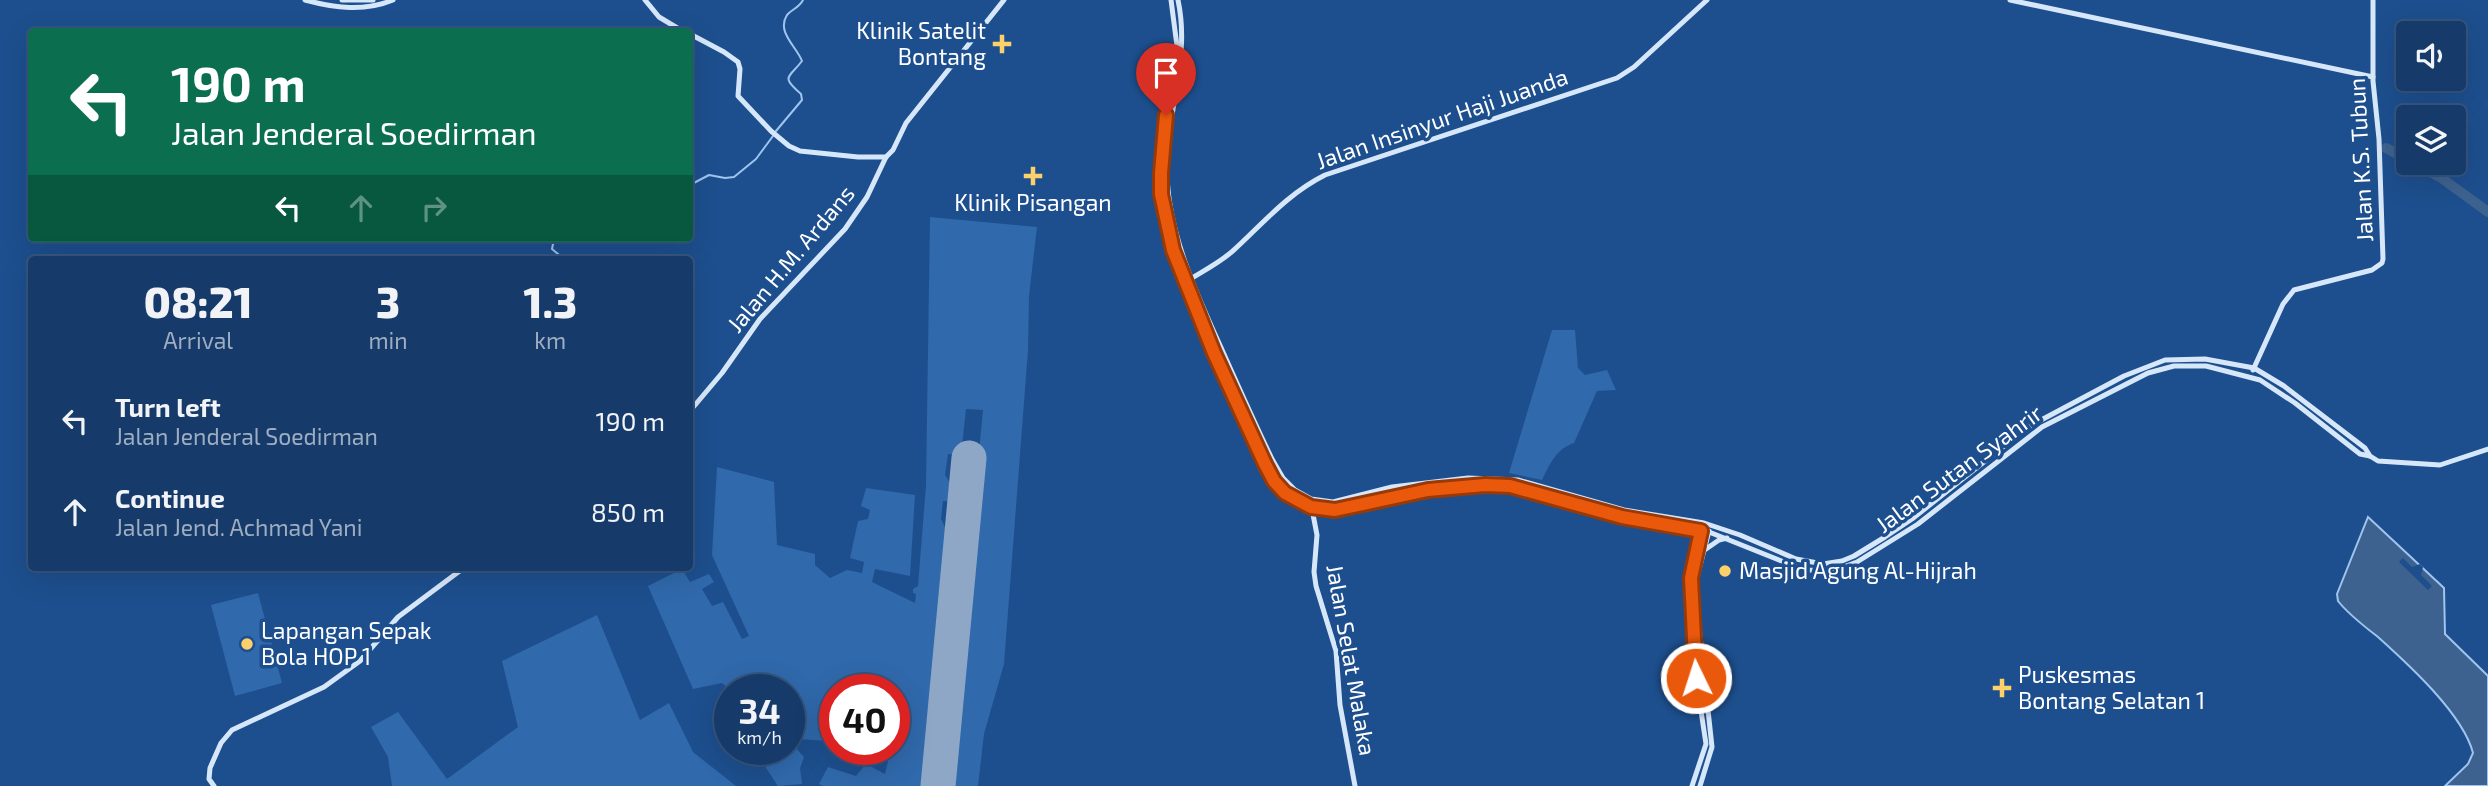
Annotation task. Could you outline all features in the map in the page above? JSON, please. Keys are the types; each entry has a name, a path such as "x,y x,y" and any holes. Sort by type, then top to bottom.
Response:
{"street":[{"path":"308,0 353,9 381,5 393,0"},
{"path":"342,0 373,0"},
{"path":"645,0 659,17 677,28"},
{"name":"Jalan H.M. Ardans","path":"693,407 760,320 845,229 873,187 886,157 893,150 906,123 1004,0"},
{"path":"1171,0 1177,46 1163,133 1161,194 1172,245 1214,353 1274,481 1285,493 1311,507"},
{"path":"1178,0 1184,46 1170,130 1167,172 1168,195 1180,242 1208,319 1272,459 1283,478 1295,490 1311,499"},
{"name":"Jalan Insinyur Haji Juanda","path":"1185,283 1235,250 1277,207 1310,182 1617,78 1634,67 1707,0"},
{"path":"2010,0 2373,77"},
{"name":"Jalan K.S. Tubun","path":"2254,368 2283,304 2294,290 2372,270 2382,263 2384,237 2373,77 2373,0"},
{"path":"693,36 738,62 738,96 789,146 809,153 886,157"},
{"name":"Jalan Sutan Syahrir","path":"1311,507 1335,510 1428,490 1496,485 1525,489 1622,517 1709,532 1778,561 1821,572 1843,569 1899,537 2027,437 2075,405 2124,376 2165,360 2205,359 2254,368 2284,386 2365,448 2370,456"},
{"name":"Jalan Sutan Syahrir","path":"1311,499 1333,502 1392,487 1497,477 1527,482 1624,510 1711,524 1796,559 1823,564 1854,556 1885,537 2028,427 2148,373 2174,366 2206,366 2251,376 2295,403 2360,454 2370,456"},
{"path":"2251,376 2254,368"},
{"path":"2370,456 2381,461 2434,465 2488,449"},
{"name":"Jalan Selat Malaka","path":"1311,499 1317,535 1314,572 1316,586 1336,651 1340,705 1355,786"},
{"path":"1700,786 1709,747 1691,578 1704,523"},
{"path":"1698,656 1697,577 1711,524"},
{"path":"1895,530 1899,537"},
{"path":"1885,537 1889,544"},
{"path":"1703,552 1710,545 1727,538"},
{"path":"214,786 208,773 217,752 232,730 320,689 368,654 398,617 460,571"},
{"path":"1692,786 1709,747"}],"shaded area":[{"path":"930,217 1037,227 1029,296 1028,350 1004,664 984,734 978,786 947,786 983,410 966,409 961,455 948,454 945,475 957,494 956,502 943,501 941,519 952,541 928,786 819,784 828,767 856,776 865,765 885,774 887,765 910,765 910,674 819,674 819,740 805,739 805,674 714,674 714,685 693,689 648,586 678,571 683,571 690,582 709,574 714,582 702,589 712,606 723,602 742,639 749,636 712,555 717,467 774,482 777,545 815,554 815,565 830,578 847,570 862,573 864,562 850,558 858,521 868,519 870,510 861,506 866,488 915,495 910,576 875,569 872,582 915,603 916,594 913,589 918,586 926,485"},
{"path":"1552,330 1575,330 1578,368 1585,375 1607,370 1616,390 1597,391 1574,443 1558,453 1542,480 1509,473"},
{"path":"2368,517 2444,588 2445,634 2488,676 2488,786 2445,786 2468,764 2473,753 2458,722 2433,690 2338,601 2337,594"},
{"name":"Lapangan Sepak Bola HOP 1","path":"258,593 282,683 235,696 211,605"},
{"path":"597,615 640,720 669,703 693,752 736,786 392,786 388,757 371,727 398,712 447,779 518,727 502,661"},
{"path":"766,765 801,765 802,784 778,786"}],"pier":[{"path":"2403,558 2412,567 2420,564 2423,567 2421,575 2432,586 2428,590 2399,562"}],"waterway":[{"path":"776,131 802,100 801,94 789,80 790,74 802,61 788,39 784,21 803,0"},
{"path":"693,183 709,175 734,177 756,159 773,136"},
{"path":"2386,148 2396,153"},
{"path":"2436,175 2488,212"},
{"path":"555,242 552,249 560,256"}],"runway":[{"path":"938,786 969,458"}],"place":[{"name":"Klinik Satelit Bontang","path":"1002,44"},
{"name":"Klinik Pisangan","path":"1033,176"},
{"name":"Masjid Agung Al-Hijrah","path":"1725,571"},
{"name":"Lapangan Sepak Bola HOP 1","path":"247,644"},
{"name":"Puskesmas Bontang Selatan 1","path":"2002,688"}],"route":[{"path":"1166,115 1161,194 1173,250 1214,353 1278,487 1311,507 1335,510 1428,490 1485,485 1510,486 1622,517 1701,531 1691,578 1696,678"}]}
